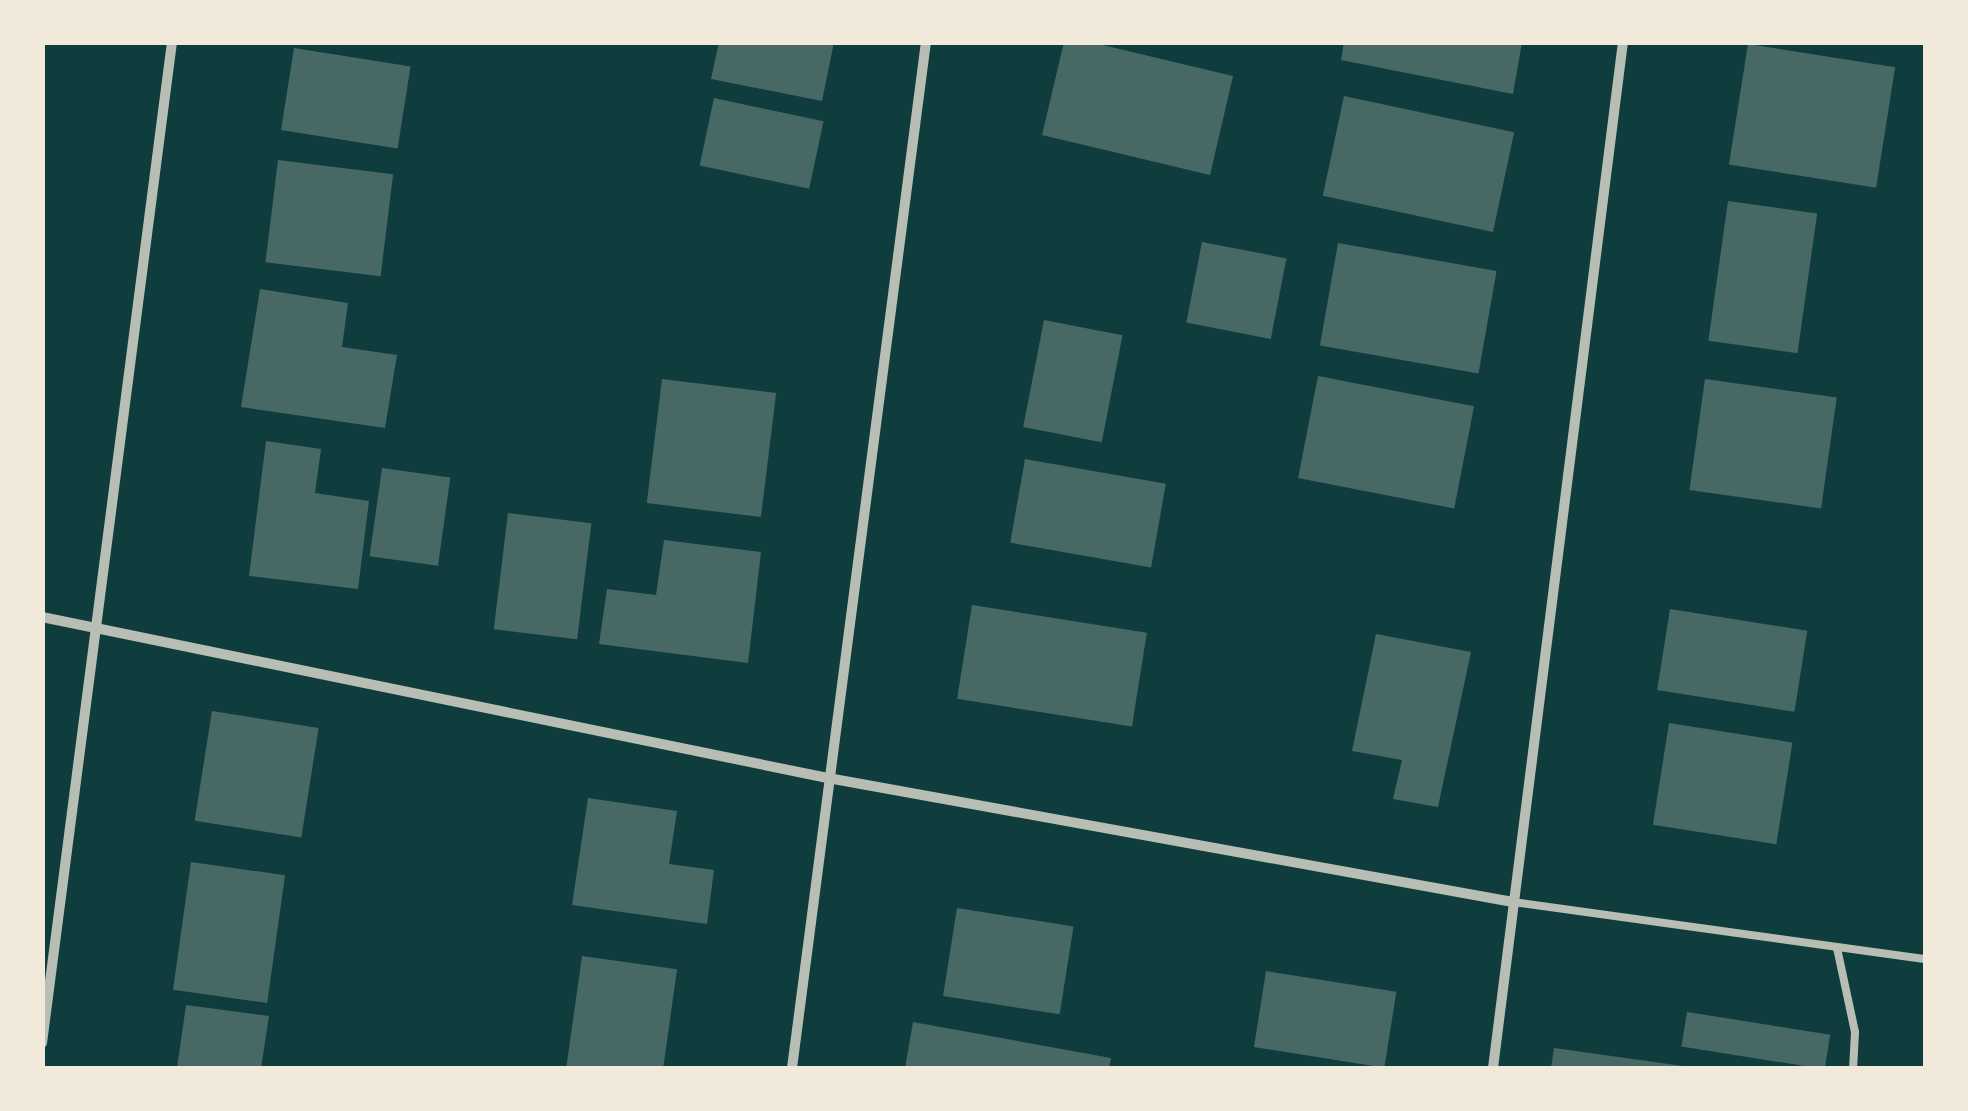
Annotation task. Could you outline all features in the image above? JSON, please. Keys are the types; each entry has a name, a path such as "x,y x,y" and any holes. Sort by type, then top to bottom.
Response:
{"street":[{"path":"42,1042 172,42"},
{"path":"792,1068 926,42"},
{"path":"1493,1068 1624,42"},
{"path":"42,618 828,778 1513,902"}],"lane":[{"path":"1513,902 1926,958"},
{"path":"1837,948 1855,1032 1853,1068"}],"building":[{"path":"719,42 834,42 822,101 711,79"},
{"path":"1064,42 1090,42 1233,76 1210,175 1042,135"},
{"path":"1344,42 1522,42 1513,94 1341,60"},
{"path":"1748,44 1895,67 1876,188 1729,164"},
{"path":"294,48 411,66 398,148 281,130"},
{"path":"1344,96 1514,132 1493,232 1323,196"},
{"path":"714,98 824,121 809,189 700,165"},
{"path":"278,160 393,174 381,276 265,262"},
{"path":"1728,201 1817,214 1798,353 1708,341"},
{"path":"1202,242 1286,258 1271,339 1186,322"},
{"path":"1338,243 1497,271 1478,373 1320,345"},
{"path":"260,289 348,303 342,347 397,355 385,428 241,407"},
{"path":"1044,320 1123,335 1102,442 1023,427"},
{"path":"1318,376 1474,406 1454,508 1298,478"},
{"path":"662,379 776,393 761,517 647,503"},
{"path":"1705,379 1837,398 1821,508 1689,490"},
{"path":"266,441 321,449 315,493 369,501 358,589 249,576"},
{"path":"1025,459 1166,484 1151,568 1010,543"},
{"path":"382,468 450,478 438,566 370,556"},
{"path":"508,513 591,523 577,639 494,629"},
{"path":"664,540 761,552 748,663 599,644 607,589 656,595"},
{"path":"972,605 1147,633 1132,727 957,699"},
{"path":"1670,609 1807,631 1794,712 1657,690"},
{"path":"1376,634 1471,652 1438,807 1393,799 1402,760 1352,751"},
{"path":"212,711 319,728 301,838 195,821"},
{"path":"1669,723 1792,743 1776,844 1653,825"},
{"path":"588,798 677,811 669,864 714,870 707,924 572,905"},
{"path":"191,862 285,875 267,1003 173,990"},
{"path":"957,908 1074,926 1060,1014 943,996"},
{"path":"582,956 677,969 663,1068 566,1068"},
{"path":"1266,971 1396,992 1384,1068 1254,1047"},
{"path":"186,1005 269,1016 261,1068 177,1068"},
{"path":"1687,1012 1830,1035 1825,1068 1682,1047"},
{"path":"913,1022 1111,1058 1109,1068 905,1068"},
{"path":"1554,1048 1683,1066 1551,1068"}]}
